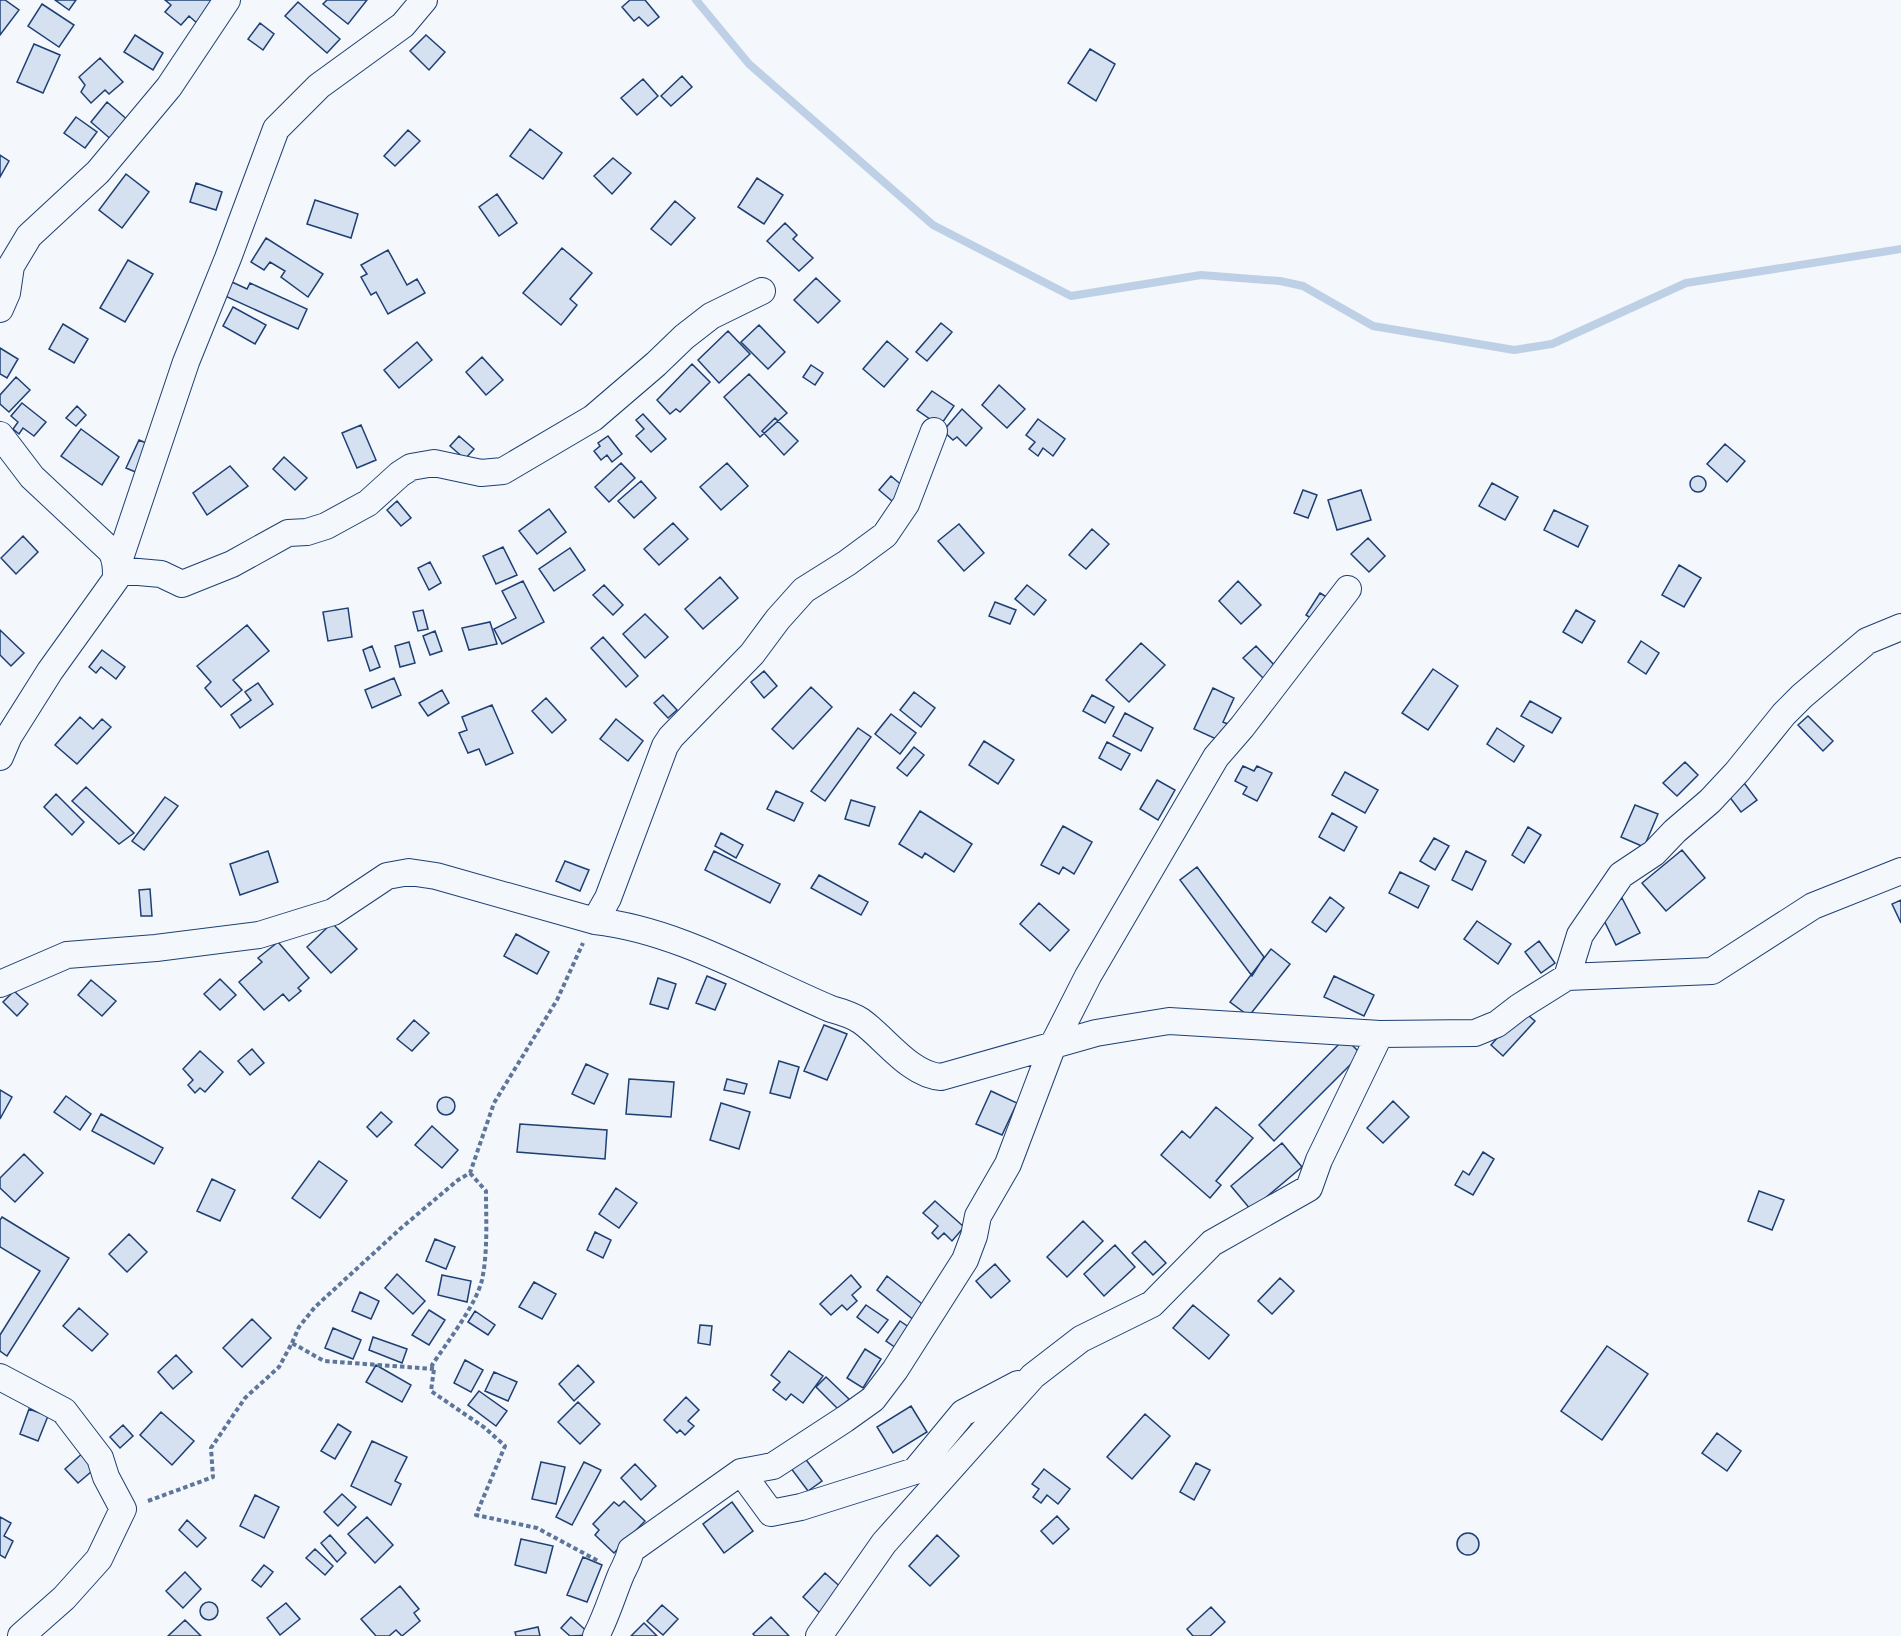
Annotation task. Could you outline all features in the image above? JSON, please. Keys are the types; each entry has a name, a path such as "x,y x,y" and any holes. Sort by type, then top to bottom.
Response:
{"street":[{"path":"0,309 7,293 11,266 29,236 98,172 169,87 227,0"},
{"path":"116,570 186,362 276,129 319,86 403,25 424,0"},
{"path":"116,570 161,574 182,584 231,564 288,533 307,532 326,526 368,503 411,467 434,463 481,473 503,471 593,418 711,316 762,291"},
{"path":"594,921 608,898 670,738 752,654 778,619 804,590 847,563 885,535 906,504 934,431"},
{"path":"0,435 32,477 111,550 116,560 116,579 44,680 9,736 0,758"},
{"path":"596,1636 621,1575 627,1566 631,1550 741,1472 773,1466 837,1424 873,1399 895,1370 965,1260 974,1236 978,1216 1008,1164 1053,1045 1088,976 1216,757 1242,727 1348,589"},
{"path":"1567,977 1580,935 1621,875 1654,853 1675,831 1710,801 1802,696 1867,641 1901,627"},
{"path":"0,984 67,955 156,948 259,935 333,912 387,876 409,872 436,876 594,921 615,923 651,932 847,1014 861,1022 897,1053 930,1077 941,1077 1096,1033 1169,1021 1380,1034 1475,1033 1497,1024 1519,1007 1567,977 1712,971 1813,906 1901,871"},
{"path":"819,1636 884,1543 1034,1376 1081,1339 1152,1304 1212,1243 1309,1188 1319,1160 1380,1034"},
{"path":"741,1472 771,1513 801,1507 915,1471 963,1413 1034,1376"},
{"path":"0,1377 64,1411 100,1458 106,1477 123,1509 99,1559 64,1598 21,1636"}],"path":[{"path":"123,1509 213,1477 211,1448 245,1398 279,1367 299,1327 315,1307 417,1215 458,1180 471,1173 494,1103 557,1000 594,921"},
{"path":"471,1173 486,1191 486,1245 481,1282 464,1317 432,1365 434,1369 432,1391 485,1428 505,1446 476,1515 537,1528 621,1575"},
{"path":"292,1343 324,1361 434,1369"}],"building":[{"path":"0,0 5,0 19,10 0,35"},
{"path":"55,0 76,0 69,10"},
{"path":"165,0 217,0 198,24 189,16 181,25 165,12 171,5"},
{"path":"327,0 367,0 348,24 323,4"},
{"path":"630,0 645,0 659,17 648,26 639,17 634,21 622,7"},
{"path":"298,2 340,39 327,53 285,16"},
{"path":"42,4 74,25 59,47 28,26"},
{"path":"260,23 274,34 263,50 248,39"},
{"path":"135,35 163,53 153,70 124,52"},
{"path":"426,35 445,52 429,70 410,51"},
{"path":"34,44 60,55 43,93 17,82"},
{"path":"1090,49 1115,64 1096,101 1068,83"},
{"path":"100,58 123,82 109,94 105,90 91,103 81,92 85,85 79,77"},
{"path":"682,76 692,87 671,106 661,96"},
{"path":"643,79 658,96 637,115 621,98"},
{"path":"107,102 129,121 113,141 91,122"},
{"path":"76,117 97,132 85,148 64,133"},
{"path":"530,129 562,153 543,179 510,156"},
{"path":"408,130 420,141 395,166 384,156"},
{"path":"0,155 9,161 0,177"},
{"path":"613,158 631,173 612,194 594,176"},
{"path":"126,174 149,192 122,228 99,210"},
{"path":"757,178 783,195 764,224 738,207"},
{"path":"196,183 222,192 216,210 190,202"},
{"path":"497,194 517,223 499,236 479,207"},
{"path":"315,200 358,214 351,238 307,224"},
{"path":"675,201 695,218 671,245 651,229"},
{"path":"785,223 797,235 793,239 813,258 799,271 767,241"},
{"path":"266,238 323,274 308,297 281,277 285,271 270,262 264,270 251,262"},
{"path":"562,248 592,273 570,299 577,305 561,325 523,293"},
{"path":"388,250 407,285 417,279 425,293 388,314 376,292 371,295 361,277 367,274 361,265"},
{"path":"128,260 153,274 125,322 100,308"},
{"path":"816,278 840,301 818,323 794,300"},
{"path":"232,282 247,289 250,283 307,309 298,329 225,296"},
{"path":"233,307 266,325 255,344 223,326"},
{"path":"941,323 952,332 927,361 916,352"},
{"path":"63,324 88,339 74,363 49,349"},
{"path":"759,325 785,352 768,369 741,342"},
{"path":"728,331 750,354 719,383 698,360"},
{"path":"887,341 908,359 884,387 863,369"},
{"path":"417,342 432,360 399,388 384,370"},
{"path":"0,348 18,359 7,378 0,374"},
{"path":"482,357 503,380 486,395 466,372"},
{"path":"692,364 710,382 680,412 676,409 670,414 657,400"},
{"path":"811,365 823,373 815,385 803,377"},
{"path":"749,374 787,413 760,437 724,397"},
{"path":"16,377 30,390 9,412 0,404 0,395"},
{"path":"999,385 1025,409 1007,428 982,405"},
{"path":"932,391 954,406 940,426 917,410"},
{"path":"22,403 46,422 34,436 23,428 19,434 13,429 18,422 11,416"},
{"path":"77,406 86,415 76,426 66,418"},
{"path":"962,409 982,428 966,446 957,437 953,440 943,431"},
{"path":"643,414 666,439 651,452 636,436 644,429 636,420"},
{"path":"775,418 798,441 784,455 762,431"},
{"path":"1038,419 1065,439 1053,456 1043,448 1038,456 1029,449 1035,442 1026,435"},
{"path":"361,425 376,460 357,468 342,433"},
{"path":"81,429 119,457 102,485 61,456"},
{"path":"459,436 474,449 465,459 450,446"},
{"path":"608,436 622,454 612,462 607,455 601,460 594,451 600,446 598,443"},
{"path":"139,440 151,445 138,473 126,468"},
{"path":"1725,444 1745,461 1727,482 1707,464"},
{"path":"284,457 307,478 295,490 273,469"},
{"path":"621,463 635,478 609,502 595,487"},
{"path":"727,463 748,486 721,510 700,487"},
{"path":"230,466 248,486 207,515 193,493"},
{"path":"891,476 911,493 899,507 879,490"},
{"path":"1698,476 1706,484 1698,492 1690,484"},
{"path":"641,481 656,498 634,518 618,501"},
{"path":"1492,483 1518,497 1505,520 1479,506"},
{"path":"1303,490 1317,495 1308,518 1294,513"},
{"path":"1361,490 1371,520 1337,530 1328,500"},
{"path":"397,501 411,518 401,526 387,510"},
{"path":"549,509 566,532 537,554 519,531"},
{"path":"1554,510 1588,526 1578,547 1544,530"},
{"path":"673,523 688,539 659,565 644,549"},
{"path":"959,524 984,553 964,571 938,541"},
{"path":"1092,529 1109,544 1086,569 1069,555"},
{"path":"23,536 38,552 16,574 1,558"},
{"path":"1368,538 1385,556 1369,572 1351,554"},
{"path":"503,547 517,575 496,584 483,556"},
{"path":"570,548 585,570 554,591 539,569"},
{"path":"430,562 441,583 429,590 418,568"},
{"path":"1679,565 1701,578 1684,607 1662,595"},
{"path":"720,577 738,598 703,629 685,609"},
{"path":"523,581 544,622 502,644 494,629 516,618 502,591"},
{"path":"1238,581 1261,605 1241,624 1219,601"},
{"path":"604,585 623,605 613,615 593,595"},
{"path":"1027,585 1046,600 1034,615 1015,599"},
{"path":"1320,593 1341,606 1326,628 1306,615"},
{"path":"995,602 1016,610 1010,624 989,616"},
{"path":"348,608 352,637 328,641 323,612"},
{"path":"423,610 428,629 418,631 413,612"},
{"path":"1576,610 1595,621 1582,643 1563,632"},
{"path":"645,614 668,637 645,658 623,634"},
{"path":"490,622 497,644 469,650 462,628"},
{"path":"247,625 269,651 233,680 242,690 221,707 205,688 211,682 197,666"},
{"path":"0,630 24,653 11,666 0,655"},
{"path":"435,631 442,651 430,655 423,636"},
{"path":"603,637 638,676 626,687 591,648"},
{"path":"1641,641 1659,653 1646,674 1628,662"},
{"path":"409,642 415,663 400,667 395,646"},
{"path":"1141,643 1165,665 1129,702 1106,680"},
{"path":"372,646 380,667 370,671 363,650"},
{"path":"1256,646 1279,670 1267,682 1243,658"},
{"path":"102,650 125,667 116,679 101,667 96,673 89,667"},
{"path":"1433,669 1458,686 1428,730 1402,713"},
{"path":"764,671 777,686 764,698 751,682"},
{"path":"394,678 401,695 372,708 365,690"},
{"path":"258,683 273,704 240,728 231,715 251,700 245,692"},
{"path":"811,687 832,707 793,749 772,729"},
{"path":"1213,688 1234,698 1223,722 1233,726 1225,743 1194,729"},
{"path":"442,690 449,703 428,716 419,703"},
{"path":"914,692 935,708 921,727 900,710"},
{"path":"663,695 677,710 668,718 654,703"},
{"path":"1092,695 1114,707 1105,723 1083,711"},
{"path":"546,698 566,720 552,733 532,711"},
{"path":"1530,701 1561,718 1552,733 1521,716"},
{"path":"492,705 513,753 486,765 479,749 468,753 459,733 467,730 462,717"},
{"path":"1125,713 1153,728 1141,751 1113,736"},
{"path":"891,714 916,733 900,754 875,734"},
{"path":"1808,716 1833,741 1823,751 1798,725"},
{"path":"80,717 93,729 102,719 111,727 77,764 55,745"},
{"path":"616,719 643,741 628,761 600,739"},
{"path":"858,728 871,737 825,801 811,791"},
{"path":"1497,728 1524,746 1514,762 1487,744"},
{"path":"984,741 1014,760 998,784 969,765"},
{"path":"1107,742 1130,754 1121,770 1099,758"},
{"path":"914,747 924,755 907,776 897,768"},
{"path":"1685,762 1698,775 1677,796 1663,783"},
{"path":"1243,766 1254,771 1257,766 1272,773 1257,801 1243,794 1247,787 1235,781"},
{"path":"1345,772 1378,790 1365,813 1332,795"},
{"path":"1741,779 1757,800 1741,812 1725,791"},
{"path":"1157,780 1175,790 1158,820 1140,809"},
{"path":"86,787 134,833 119,844 72,801"},
{"path":"776,791 803,803 794,821 767,809"},
{"path":"56,794 84,822 72,835 44,807"},
{"path":"165,797 178,806 144,850 132,841"},
{"path":"851,800 875,807 869,826 845,819"},
{"path":"1635,805 1658,814 1644,847 1621,837"},
{"path":"920,811 972,844 954,872 925,853 922,858 899,844"},
{"path":"1332,813 1357,827 1344,851 1319,837"},
{"path":"1063,826 1092,842 1074,874 1063,867 1059,874 1041,865"},
{"path":"1528,827 1541,835 1524,863 1512,855"},
{"path":"721,833 743,845 736,858 715,846"},
{"path":"1434,838 1449,846 1435,870 1420,861"},
{"path":"1682,850 1705,878 1666,911 1642,883"},
{"path":"268,851 278,882 240,895 230,864"},
{"path":"714,851 780,884 770,903 705,870"},
{"path":"1466,851 1486,861 1472,890 1452,880"},
{"path":"565,861 589,870 580,891 556,881"},
{"path":"1197,867 1264,957 1252,976 1180,880"},
{"path":"1400,872 1429,886 1418,908 1389,893"},
{"path":"819,875 868,902 861,915 811,888"},
{"path":"150,889 152,916 141,916 139,890"},
{"path":"1330,897 1344,908 1326,932 1312,922"},
{"path":"1622,898 1640,933 1616,945 1599,910"},
{"path":"1901,900 1901,923 1892,904"},
{"path":"1039,903 1069,930 1050,951 1020,924"},
{"path":"1477,921 1511,944 1498,964 1464,939"},
{"path":"332,923 357,949 331,973 307,947"},
{"path":"516,934 549,952 537,974 504,956"},
{"path":"1539,941 1555,963 1541,973 1525,952"},
{"path":"278,942 309,978 298,988 301,991 289,1001 283,994 264,1010 239,982 262,962 258,958"},
{"path":"1271,949 1290,964 1249,1016 1230,1002"},
{"path":"707,976 726,984 715,1010 696,1003"},
{"path":"1334,976 1374,995 1364,1016 1324,997"},
{"path":"658,978 676,984 668,1009 650,1004"},
{"path":"220,979 236,995 220,1010 204,994"},
{"path":"91,980 116,1001 102,1016 78,995"},
{"path":"14,991 28,1004 17,1016 3,1002"},
{"path":"1522,1010 1535,1021 1503,1056 1491,1045"},
{"path":"414,1020 429,1033 412,1051 397,1039"},
{"path":"824,1025 847,1034 827,1080 804,1071"},
{"path":"1345,1038 1361,1054 1274,1141 1259,1125"},
{"path":"252,1049 264,1063 250,1075 238,1061"},
{"path":"200,1051 223,1072 205,1092 200,1088 195,1093 188,1085 193,1080 183,1069"},
{"path":"779,1061 799,1067 790,1098 770,1093"},
{"path":"586,1064 608,1074 594,1104 572,1094"},
{"path":"629,1079 674,1082 671,1117 626,1114"},
{"path":"727,1079 747,1084 744,1094 724,1090"},
{"path":"0,1090 12,1097 0,1119"},
{"path":"991,1091 1017,1103 1002,1135 976,1124"},
{"path":"66,1096 91,1114 80,1130 54,1112"},
{"path":"446,1097 452,1100 455,1106 452,1112 446,1115 440,1112 437,1106 440,1100"},
{"path":"1393,1101 1409,1117 1383,1143 1367,1128"},
{"path":"721,1103 750,1112 739,1149 710,1140"},
{"path":"1216,1107 1253,1138 1216,1181 1221,1185 1210,1198 1161,1155 1182,1131 1190,1138"},
{"path":"381,1112 392,1122 377,1137 367,1127"},
{"path":"101,1114 163,1148 154,1164 92,1131"},
{"path":"520,1124 607,1130 605,1159 517,1152"},
{"path":"432,1126 458,1150 442,1168 415,1145"},
{"path":"1282,1143 1302,1167 1251,1210 1231,1186"},
{"path":"1483,1152 1494,1159 1473,1195 1455,1185 1463,1171 1469,1175"},
{"path":"24,1154 43,1173 15,1202 0,1188 0,1178"},
{"path":"319,1161 347,1181 320,1218 292,1198"},
{"path":"212,1179 235,1190 220,1221 197,1211"},
{"path":"616,1188 637,1203 619,1228 599,1214"},
{"path":"1759,1191 1784,1200 1772,1230 1748,1221"},
{"path":"935,1201 964,1227 952,1241 944,1233 938,1239 932,1233 938,1226 923,1213"},
{"path":"2,1217 69,1258 7,1356 0,1351 0,1335 40,1271 0,1247"},
{"path":"1083,1221 1103,1241 1067,1277 1047,1257"},
{"path":"595,1232 611,1240 603,1258 587,1250"},
{"path":"129,1234 147,1252 127,1272 109,1254"},
{"path":"435,1239 455,1247 446,1269 426,1261"},
{"path":"1145,1241 1166,1263 1153,1275 1132,1253"},
{"path":"1115,1245 1135,1267 1104,1296 1084,1274"},
{"path":"995,1264 1010,1281 991,1298 976,1281"},
{"path":"397,1274 425,1301 413,1314 385,1288"},
{"path":"442,1275 471,1281 467,1302 438,1295"},
{"path":"851,1275 861,1287 852,1295 857,1301 847,1310 842,1305 831,1315 820,1304"},
{"path":"887,1276 926,1307 915,1321 877,1290"},
{"path":"1280,1278 1294,1291 1272,1314 1258,1301"},
{"path":"534,1282 556,1294 542,1319 519,1307"},
{"path":"360,1292 379,1301 371,1319 352,1311"},
{"path":"866,1305 888,1320 878,1333 857,1317"},
{"path":"1193,1305 1229,1335 1209,1359 1173,1328"},
{"path":"79,1308 108,1334 92,1351 63,1326"},
{"path":"429,1310 445,1320 429,1345 412,1335"},
{"path":"475,1311 495,1325 488,1335 468,1322"},
{"path":"252,1319 271,1338 242,1367 223,1348"},
{"path":"900,1321 913,1330 899,1350 886,1341"},
{"path":"700,1325 712,1326 710,1345 698,1343"},
{"path":"333,1328 361,1340 353,1359 325,1348"},
{"path":"373,1337 407,1349 402,1363 369,1350"},
{"path":"1607,1346 1648,1374 1602,1440 1561,1411"},
{"path":"865,1349 881,1359 863,1388 847,1378"},
{"path":"789,1351 823,1376 803,1403 791,1394 786,1400 773,1390 780,1382 771,1375"},
{"path":"176,1355 192,1372 173,1389 158,1372"},
{"path":"465,1360 483,1370 471,1392 454,1383"},
{"path":"376,1365 411,1385 402,1402 366,1382"},
{"path":"578,1365 594,1382 574,1401 559,1384"},
{"path":"494,1372 517,1382 508,1401 485,1391"},
{"path":"826,1377 849,1399 839,1410 816,1387"},
{"path":"479,1391 507,1411 496,1426 468,1405"},
{"path":"686,1397 699,1410 688,1421 694,1426 685,1435 680,1430 677,1433 664,1420"},
{"path":"578,1402 600,1424 580,1444 558,1422"},
{"path":"911,1406 927,1432 893,1453 877,1427"},
{"path":"29,1409 48,1416 38,1441 20,1434"},
{"path":"161,1412 194,1441 172,1465 140,1435"},
{"path":"1145,1414 1170,1436 1132,1479 1107,1457"},
{"path":"338,1424 351,1432 335,1459 321,1451"},
{"path":"123,1425 133,1436 120,1448 110,1437"},
{"path":"1717,1433 1741,1451 1727,1471 1702,1453"},
{"path":"372,1441 407,1457 395,1481 401,1484 391,1505 351,1486"},
{"path":"85,1451 98,1466 78,1483 65,1469"},
{"path":"804,1457 822,1481 808,1491 790,1467"},
{"path":"541,1462 565,1467 556,1504 532,1499"},
{"path":"584,1462 601,1470 572,1525 556,1517"},
{"path":"1196,1463 1210,1470 1194,1500 1180,1492"},
{"path":"635,1464 656,1486 641,1500 621,1478"},
{"path":"1044,1469 1070,1489 1058,1504 1047,1495 1041,1503 1033,1497 1039,1489 1032,1484"},
{"path":"342,1494 356,1507 338,1526 324,1512"},
{"path":"255,1495 279,1507 264,1538 240,1526"},
{"path":"624,1501 645,1521 614,1553 595,1535 599,1530 593,1524 614,1502 619,1506"},
{"path":"732,1502 753,1531 724,1553 703,1524"},
{"path":"1057,1516 1069,1529 1053,1544 1041,1531"},
{"path":"0,1517 11,1523 4,1536 13,1541 5,1558 0,1555"},
{"path":"367,1517 393,1545 375,1563 348,1534"},
{"path":"187,1520 206,1538 197,1547 179,1530"},
{"path":"1468,1533 1476,1536 1479,1544 1476,1552 1468,1555 1460,1552 1457,1544 1460,1536"},
{"path":"330,1535 346,1553 337,1562 321,1543"},
{"path":"937,1535 959,1556 930,1586 909,1566"},
{"path":"521,1539 553,1546 546,1573 515,1565"},
{"path":"315,1549 333,1566 325,1575 306,1558"},
{"path":"583,1557 602,1565 587,1602 567,1595"},
{"path":"264,1565 273,1572 261,1587 252,1580"},
{"path":"185,1572 201,1589 183,1608 166,1591"},
{"path":"825,1573 845,1591 823,1616 803,1597"},
{"path":"400,1586 419,1609 414,1613 420,1621 402,1636 396,1630 389,1636 376,1636 361,1619"},
{"path":"209,1602 215,1605 218,1611 215,1617 209,1620 203,1617 200,1611 203,1605"},
{"path":"286,1603 300,1619 280,1635 267,1618"},
{"path":"662,1605 678,1619 663,1635 647,1621"},
{"path":"1211,1607 1225,1622 1210,1636 1193,1636 1187,1629"},
{"path":"571,1617 591,1635 570,1636 561,1628"},
{"path":"771,1617 789,1636 755,1636 753,1634"},
{"path":"185,1620 201,1636 168,1636"},
{"path":"644,1623 657,1636 631,1636"},
{"path":"538,1627 540,1636 516,1636 515,1632"}],"waterway":[{"path":"696,0 749,64 933,225 1071,296 1201,275 1280,281 1303,286 1373,326 1514,350 1552,344 1686,283 1901,249"}]}
